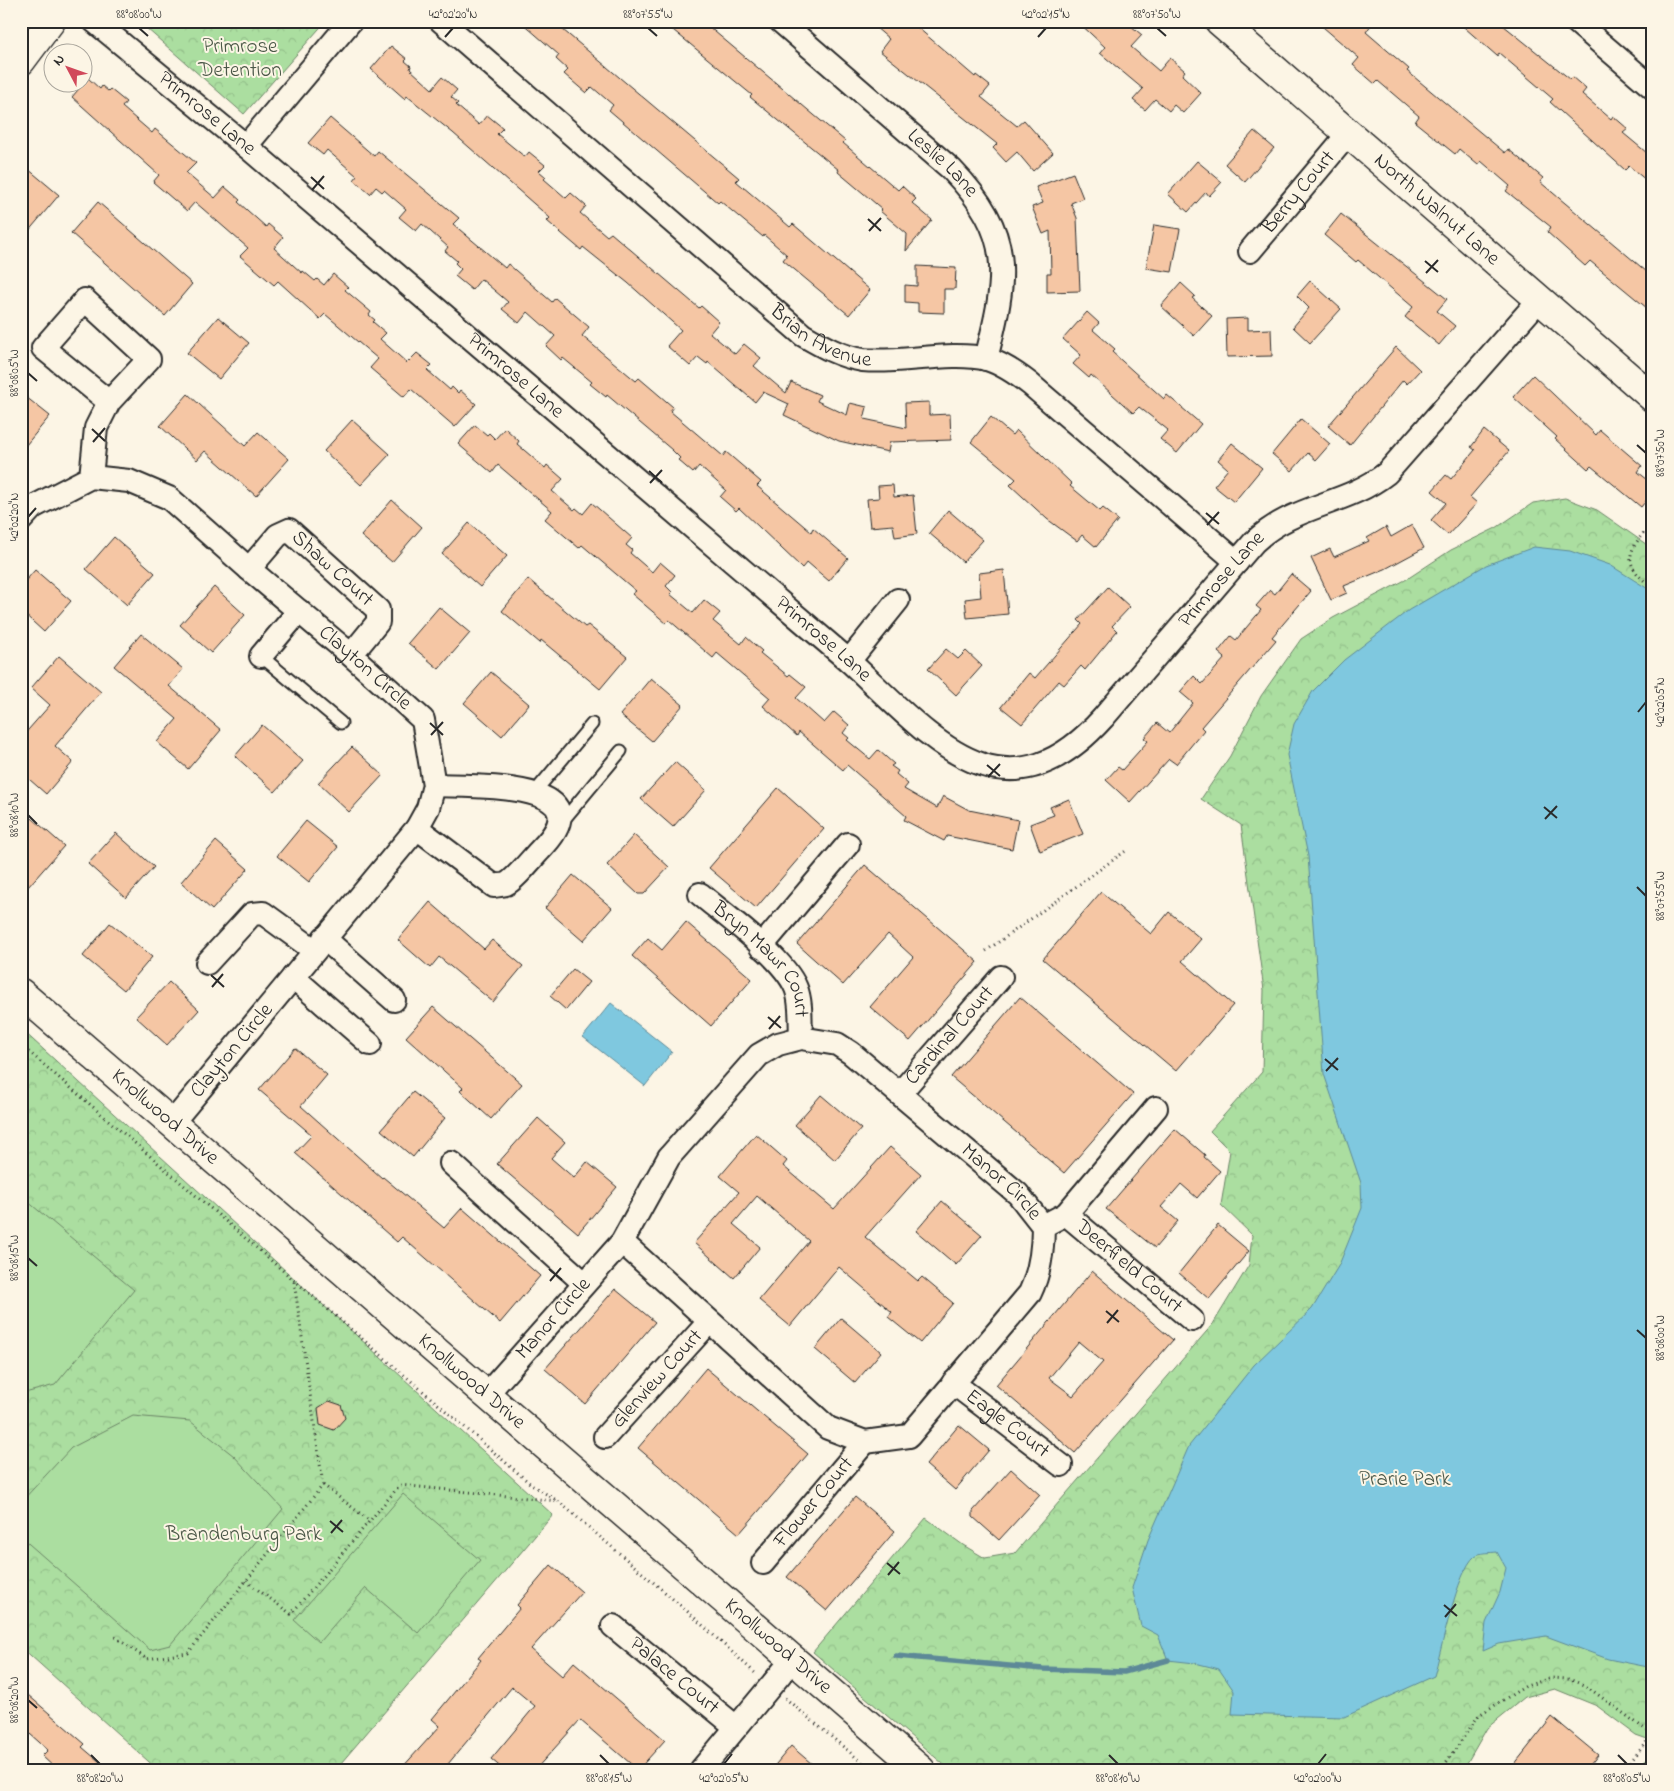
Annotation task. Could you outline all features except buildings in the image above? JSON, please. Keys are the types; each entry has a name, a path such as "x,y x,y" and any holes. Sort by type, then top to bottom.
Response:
{"street":[{"path":"21,61 51,21"},
{"name":"Primrose Lane","path":"94,21 246,146 850,661 947,749 974,762 1007,769 1026,767 1047,761 1063,753 1088,734 1237,562 1274,524 1302,511 1358,491 1387,473 1539,300"},
{"path":"246,146 351,21"},
{"name":"Brian Avenue","path":"441,21 803,335 832,352 864,360 960,357 986,359 1014,372 1237,562"},
{"name":"Leslie Lane","path":"780,21 951,169 966,185 989,219 998,244 1002,288 986,359"},
{"name":"North Walnut Lane","path":"1219,21 1653,398"},
{"path":"1575,21 1653,88"},
{"name":"Berry Court","path":"1250,251 1348,134"},
{"path":"21,520 33,507 91,477 96,428 109,402 149,359 85,300 43,348 109,402"},
{"name":"Clayton Circle","path":"91,477 128,481 169,498 249,569 351,655 423,720 434,785 428,808 417,828 172,1123"},
{"name":"Shaw Court","path":"249,569 278,535 289,530 378,610 378,622 351,655"},
{"path":"850,661 898,600"},
{"path":"261,656 299,611"},
{"path":"417,828 494,886 507,884 550,840 561,823 560,813 546,798 524,789 434,785"},
{"path":"761,947 848,844"},
{"name":"Bryn Mawr Court","path":"700,894 761,947 791,978 797,991 801,1038"},
{"path":"207,963 252,914 263,913 319,944 394,1000"},
{"path":"292,977 370,1044"},
{"name":"Cardinal Court","path":"900,1093 1001,977"},
{"name":"Knollwood Drive","path":"21,993 921,1770"},
{"name":"Manor Circle","path":"486,1395 622,1242 669,1157 760,1054 778,1044 801,1038 837,1044 900,1093 1018,1194 1043,1226 1041,1260 1036,1280 1030,1293 909,1436 865,1442 828,1428 622,1242"},
{"path":"1043,1226 1066,1214 1156,1108"},
{"path":"451,1163 584,1283"},
{"name":"Deerfield Court","path":"1066,1214 1192,1320"},
{"name":"Glenview Court","path":"605,1437 709,1322"},
{"name":"Eagle Court","path":"953,1383 1061,1465"},
{"name":"Flower Court","path":"763,1563 865,1442"},
{"name":"Palace Court","path":"613,1626 736,1727"},
{"path":"701,1770 793,1659"}],"lane":[{"path":"261,656 341,723"},
{"path":"534,793 592,724"},
{"path":"561,823 621,751"}],"path":[{"path":"1653,521 1631,551 1630,566 1636,575 1653,588"},
{"path":"986,952 1127,850"},
{"path":"21,1044 533,1486 558,1502 688,1612 770,1686 871,1770"},
{"path":"21,1061 28,1052"},
{"path":"294,1280 323,1485 370,1521"},
{"path":"115,1637 147,1659 188,1653 323,1485"},
{"path":"246,1581 291,1614 400,1485 558,1502"},
{"path":"1441,1770 1479,1715 1526,1686 1551,1678 1570,1679 1586,1686 1652,1735 1624,1770"}],"green space":[{"name":"Primrose Detention","path":"138,21 326,21 244,114"},
{"name":"Prarie Park","path":"1565,498 1597,510 1653,549 1653,1741 1636,1735 1597,1706 1555,1689 1525,1697 1487,1728 1463,1770 950,1770 813,1652 926,1518 963,1545 985,1558 1015,1553 1213,1324 1249,1265 1252,1235 1221,1205 1230,1151 1210,1131 1262,1072 1264,990 1241,825 1201,799 1230,756 1261,696 1301,639 1333,618 1407,579 1451,550 1496,528 1533,503"},
{"name":"Brandenburg Park","path":"21,1029 553,1515 335,1770 158,1770 21,1647"},
{"path":"21,1196 134,1290 55,1385 21,1394"},
{"path":"133,1416 190,1421 234,1456 283,1509 170,1645 150,1650 21,1537 21,1502 71,1448"},
{"path":"403,1494 480,1560 418,1633 366,1588 319,1642 294,1620"},
{"path":"1653,1750 1653,1770 1637,1770"}],"water":[{"name":"Prarie Park","path":"1534,547 1570,551 1610,565 1653,592 1653,1668 1608,1659 1546,1636 1499,1644 1483,1651 1486,1623 1500,1592 1506,1568 1497,1552 1485,1553 1475,1556 1468,1564 1462,1577 1450,1612 1434,1676 1344,1717 1232,1714 1234,1691 1219,1669 1195,1663 1168,1660 1158,1635 1141,1626 1132,1588 1148,1540 1189,1446 1254,1365 1312,1309 1339,1265 1362,1208 1361,1183 1324,1074 1308,856 1287,755 1294,724 1313,691 1344,660 1409,610 1486,565"},
{"path":"611,1003 672,1052 645,1086 583,1037"}],"waterway":[{"path":"896,1656 1043,1669 1124,1672 1168,1660"}]}
